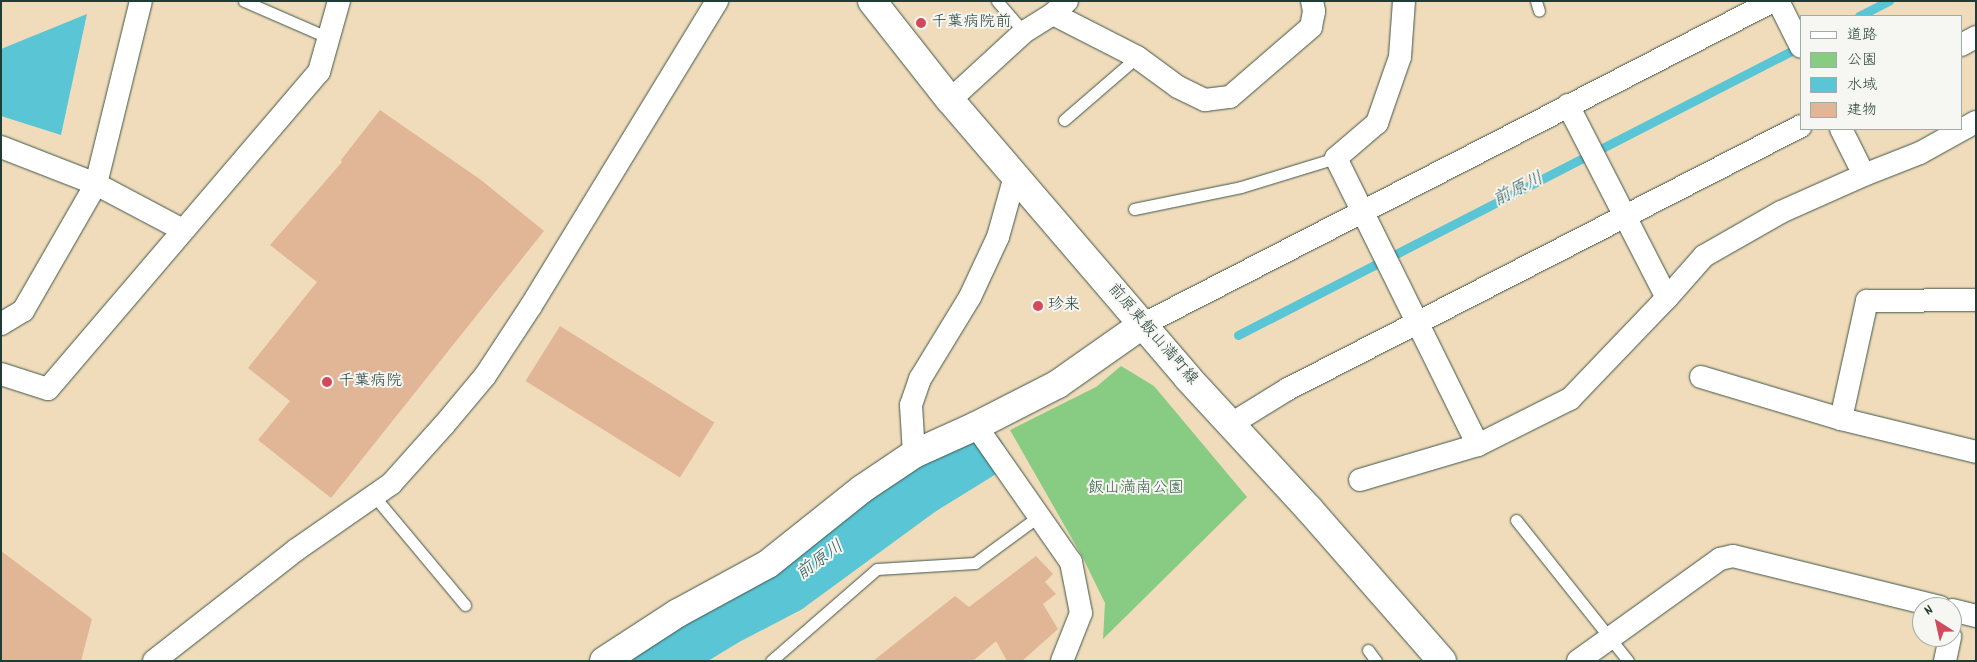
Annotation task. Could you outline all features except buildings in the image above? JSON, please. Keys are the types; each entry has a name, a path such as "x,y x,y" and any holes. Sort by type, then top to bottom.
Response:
{"street":[{"path":"1,324 23,311 96,184 141,1"},
{"path":"1,374 48,389 319,72 339,1"},
{"path":"154,661 296,550 374,496 397,477 485,376 717,1"},
{"name":"前原東飯山満町線","path":"872,1 950,100 1142,325 1442,661"},
{"path":"950,100 1024,32 1060,7 1137,57 1178,88 1205,100 1230,97 1311,27 1314,11 1312,1"},
{"path":"1404,1 1400,57 1377,123 1336,158 1478,445"},
{"path":"604,661 678,613 768,564 862,489 914,454 976,426 1058,384 1142,325 1773,1"},
{"path":"1778,1 1800,45"},
{"path":"1962,44 1976,37"},
{"path":"1568,105 1667,298"},
{"path":"1962,130 1976,122"},
{"path":"1231,424 1288,389 1800,127"},
{"path":"1842,130 1864,175"},
{"path":"1360,480 1478,445 1570,400 1667,298 1704,256 1781,212 1864,175 1920,153 1962,130"},
{"path":"1,147 96,184 183,230"},
{"path":"914,454 911,405 920,379 970,297 998,237 1015,176"},
{"path":"1841,419 1867,301 1976,300"},
{"path":"1701,377 1841,419 1976,452"},
{"path":"976,426 1071,562 1081,613 1062,661"},
{"path":"1578,661 1610,636 1720,559 1733,556 1912,604"},
{"path":"1945,661 1948,647"}],"lane":[{"path":"244,1 329,38"},
{"path":"997,1 1024,32"},
{"path":"1064,120 1137,57"},
{"path":"1134,209 1241,187 1336,158"},
{"path":"374,496 465,606"},
{"path":"771,661 877,569 975,563 1039,516"},
{"path":"1516,520 1628,661"},
{"path":"1368,650 1376,661"}],"green space":[{"name":"飯山満南公園","path":"1121,366 1154,386 1247,497 1103,639 1105,603 1083,558 1010,430 1096,387"}],"water":[{"path":"87,14 61,135 1,116 1,49"}],"waterway":[{"name":"前原川","path":"1861,15 1889,1"},
{"name":"前原川","path":"1238,335 1800,47"},
{"name":"前原川","path":"658,661 723,621 788,587 922,489 979,454"}],"place":[{"name":"千葉病院前","path":"921,23"},
{"name":"珍来","path":"1038,306"},
{"name":"千葉病院","path":"327,382"}]}
